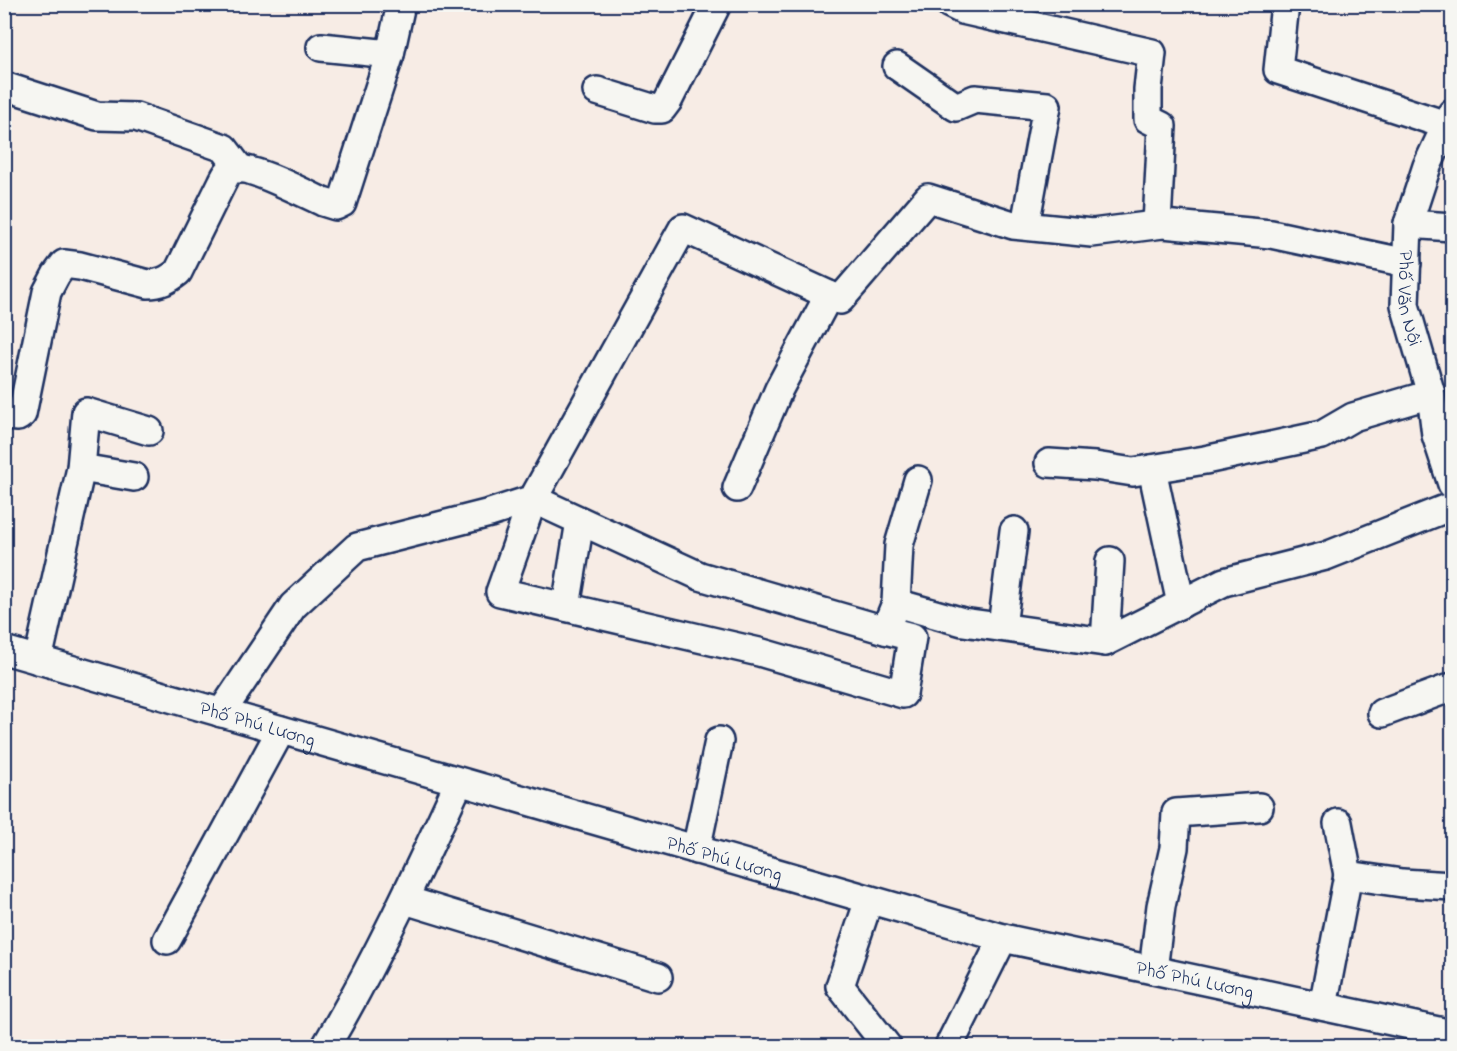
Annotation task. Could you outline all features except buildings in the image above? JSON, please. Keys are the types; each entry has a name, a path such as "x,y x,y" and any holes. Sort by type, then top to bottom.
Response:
{"street":[{"path":"4,416 18,417 22,414 47,292 61,267 68,264 80,266 148,284 168,279 178,272 228,173 232,170 249,169 323,202 336,206 342,203 390,54 401,4"},
{"path":"950,4 962,10 1152,53 1148,119 1162,126 1157,224"},
{"path":"1286,4 1278,70 1449,119"},
{"path":"597,91 655,110 662,109 668,101 712,6"},
{"path":"321,47 390,54"},
{"path":"897,66 956,106 975,99 1047,106 1025,225"},
{"path":"4,86 97,116 136,117 224,148 240,169"},
{"name":"Phố Văn Nội","path":"1449,119 1427,166 1408,224 1405,305 1431,394 1436,435 1452,484"},
{"path":"221,713 293,606 357,547 490,513 533,499 700,576 912,637 903,694 759,652 500,592 533,499 683,228 840,300 928,198 1013,225 1092,233 1157,224 1270,234 1407,263"},
{"path":"1408,224 1452,227"},
{"path":"737,488 779,389 829,295"},
{"path":"1049,463 1095,466 1133,472 1217,458 1322,435 1353,417 1431,394"},
{"path":"38,660 81,468 86,412 149,431"},
{"path":"81,468 134,477"},
{"path":"1152,469 1181,604"},
{"path":"885,630 896,603 900,545 918,480"},
{"path":"896,603 963,622 1105,642 1224,582 1326,556 1452,506"},
{"path":"566,607 580,520"},
{"path":"1002,627 1014,531"},
{"path":"1105,642 1110,561"},
{"name":"Phố Phú Lương","path":"4,650 1003,938 1452,1034"},
{"path":"1382,713 1452,687"},
{"path":"166,940 281,730"},
{"path":"696,850 719,741"},
{"path":"326,1047 353,1001 405,900 459,782"},
{"path":"1153,970 1161,906 1174,848 1176,813 1259,807"},
{"path":"1323,1006 1348,875 1338,823"},
{"path":"1348,875 1402,883 1452,886"},
{"path":"405,900 658,977"},
{"path":"869,900 840,986 887,1047"},
{"path":"950,1047 1003,938"}]}
